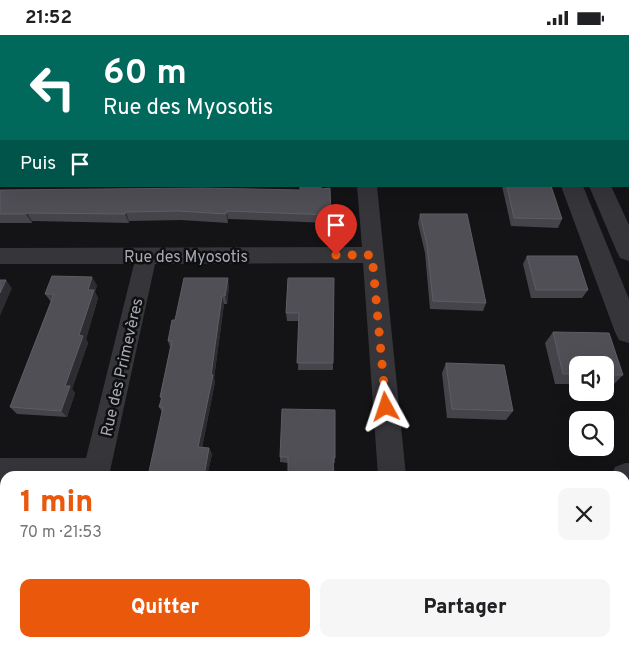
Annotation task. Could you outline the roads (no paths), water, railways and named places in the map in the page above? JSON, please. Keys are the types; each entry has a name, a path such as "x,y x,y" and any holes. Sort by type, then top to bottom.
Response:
{"street":[{"path":"368,187 372,255 392,471"},
{"path":"572,187 629,332"},
{"path":"600,187 629,252"},
{"name":"Rue des Myosotis","path":"0,256 372,255"},
{"name":"Rue des Primevères","path":"96,471 146,257"}]}
